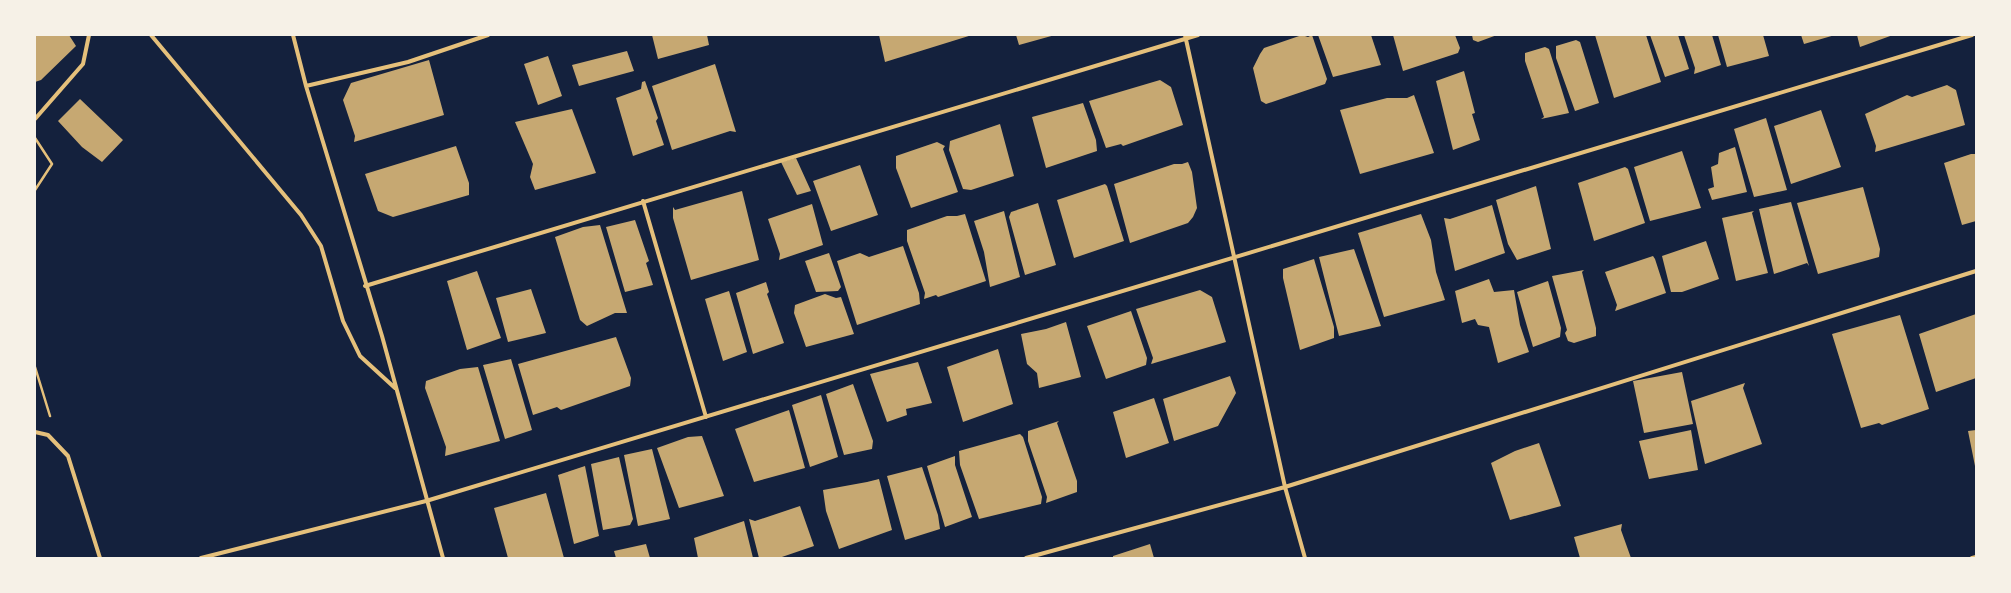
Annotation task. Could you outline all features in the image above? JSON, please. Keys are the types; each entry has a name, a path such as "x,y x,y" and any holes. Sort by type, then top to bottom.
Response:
{"street":[{"path":"35,119 83,64 89,35"},
{"path":"151,35 301,215 321,246 343,321 360,356 395,388"},
{"path":"293,35 306,86 366,286 443,558"},
{"path":"306,86 408,62 488,35"},
{"path":"366,286 1185,37 1198,35"},
{"path":"201,558 426,501 1972,35"},
{"path":"1185,37 1285,487 1305,558"},
{"path":"643,201 706,417"},
{"path":"1026,558 1285,487 1976,271"},
{"path":"35,432 48,435 68,456 100,558"},
{"path":"1972,558 1976,557"}],"path":[{"path":"35,137 52,164 35,190"},
{"path":"35,367 58,444"}],"building":[{"path":"35,35 69,35 76,46 41,80 35,82"},
{"path":"652,35 707,35 709,45 658,59"},
{"path":"879,35 972,35 885,62"},
{"path":"1016,35 1055,35 1019,45"},
{"path":"1302,35 1308,37 1312,35 1327,79 1325,84 1266,104 1261,101 1253,68 1260,54 1264,48"},
{"path":"1318,35 1371,35 1381,65 1333,77"},
{"path":"1393,35 1455,35 1460,48 1458,53 1403,71"},
{"path":"1472,35 1497,35 1478,42 1473,40"},
{"path":"1595,35 1646,35 1661,82 1614,98"},
{"path":"1650,35 1678,35 1689,69 1665,77"},
{"path":"1684,35 1712,35 1721,65 1694,74 1695,68"},
{"path":"1718,35 1763,35 1769,56 1727,67"},
{"path":"1801,35 1835,35 1804,44"},
{"path":"1857,35 1893,35 1860,47"},
{"path":"1576,40 1580,42 1599,103 1575,111 1556,58 1556,46"},
{"path":"1545,47 1549,49 1569,113 1541,119 1544,117 1525,61 1525,53"},
{"path":"627,51 634,71 579,86 572,65"},
{"path":"548,56 562,96 538,105 524,64"},
{"path":"429,60 444,115 354,142 355,136 343,100 351,83"},
{"path":"715,64 736,132 730,131 672,150 652,86"},
{"path":"1464,71 1475,113 1472,114 1480,140 1453,150 1436,81"},
{"path":"1160,80 1171,87 1183,125 1123,146 1121,144 1106,148 1089,101"},
{"path":"645,81 658,118 656,121 664,145 633,156 616,98 641,89 642,82"},
{"path":"1947,85 1956,90 1965,125 1875,152 1876,146 1865,114 1907,95 1912,97"},
{"path":"1414,95 1434,153 1360,174 1340,110 1387,98 1407,98"},
{"path":"80,99 123,140 102,162 82,147 58,121"},
{"path":"1083,103 1096,140 1097,151 1046,168 1032,117"},
{"path":"572,109 596,173 535,190 530,177 533,164 515,122"},
{"path":"1821,110 1841,167 1791,184 1774,126"},
{"path":"1766,118 1787,190 1754,197 1734,129"},
{"path":"1000,124 1014,176 971,190 963,189 949,150 950,141"},
{"path":"937,142 945,146 943,149 958,192 911,208 896,168 896,156"},
{"path":"456,146 469,183 469,195 393,217 378,211 365,174"},
{"path":"1735,147 1747,192 1712,200 1708,189 1714,187 1711,167 1718,164 1719,153"},
{"path":"1682,151 1701,208 1650,221 1634,167"},
{"path":"1971,154 1976,154 1976,221 1962,225 1944,163"},
{"path":"796,158 811,191 797,195 781,162"},
{"path":"1188,162 1192,172 1197,208 1193,217 1188,223 1130,243 1114,184 1174,164"},
{"path":"860,165 878,215 831,231 813,181"},
{"path":"1625,167 1628,169 1645,223 1594,241 1578,183"},
{"path":"1105,184 1107,186 1124,241 1074,258 1057,200"},
{"path":"1536,186 1551,249 1517,260 1508,244 1496,200"},
{"path":"1863,187 1880,249 1879,257 1818,274 1797,203"},
{"path":"742,191 759,260 691,280 673,218 673,207 675,210"},
{"path":"1791,202 1809,266 1807,263 1774,274 1759,209"},
{"path":"1038,203 1056,265 1025,275 1009,217 1011,212"},
{"path":"812,204 823,245 779,260 780,254 768,219"},
{"path":"1492,205 1505,253 1455,271 1444,218 1450,219"},
{"path":"1004,211 1020,277 990,287 984,252 974,221"},
{"path":"1754,211 1752,213 1768,273 1736,281 1722,218"},
{"path":"965,214 986,281 938,297 936,295 924,299 925,293 907,241 907,230 947,216"},
{"path":"1421,214 1431,240 1436,272 1445,300 1384,317 1358,233"},
{"path":"635,220 649,261 646,263 653,285 625,292 606,227"},
{"path":"600,225 627,313 615,313 587,326 580,320 555,237 583,227"},
{"path":"1706,241 1719,279 1682,292 1671,292 1662,256"},
{"path":"903,246 919,293 920,304 857,325 837,261 860,253 869,257"},
{"path":"1354,249 1381,326 1339,336 1319,257"},
{"path":"829,253 841,287 838,291 816,292 805,261"},
{"path":"1653,256 1666,293 1615,311 1617,305 1605,272"},
{"path":"1314,259 1334,327 1334,338 1300,350 1283,278 1283,269"},
{"path":"1584,270 1582,272 1596,328 1596,336 1574,343 1568,341 1565,333 1567,330 1552,276"},
{"path":"477,271 501,338 467,350 447,281"},
{"path":"1489,279 1494,292 1514,290 1520,325 1529,352 1498,363 1489,327 1478,325 1475,319 1462,323 1455,291"},
{"path":"1548,281 1561,328 1560,337 1533,347 1517,292"},
{"path":"766,282 769,292 767,294 784,343 753,354 736,293"},
{"path":"531,289 546,333 508,342 496,298"},
{"path":"1200,290 1212,297 1226,342 1151,364 1153,358 1136,309"},
{"path":"729,291 747,352 723,361 705,299"},
{"path":"825,294 836,298 841,297 854,334 806,347 794,313 795,305"},
{"path":"1131,311 1147,358 1146,365 1106,379 1087,326"},
{"path":"1976,314 1976,378 1936,392 1919,334"},
{"path":"1900,315 1929,409 1882,425 1879,423 1861,428 1832,334"},
{"path":"1066,322 1081,377 1039,388 1037,373 1027,364 1021,334 1046,329"},
{"path":"616,337 631,378 630,386 561,410 557,407 533,415 518,364"},
{"path":"998,349 1013,404 963,422 947,367"},
{"path":"511,359 532,430 505,439 483,365"},
{"path":"918,362 932,403 906,409 907,415 887,422 870,374"},
{"path":"478,367 500,441 445,456 446,447 425,388 426,381 460,369"},
{"path":"1682,372 1693,424 1644,433 1633,381"},
{"path":"1230,376 1236,393 1218,426 1174,441 1163,399"},
{"path":"1745,383 1743,388 1762,444 1705,464 1691,401"},
{"path":"853,384 873,441 872,449 844,455 826,394"},
{"path":"821,395 838,457 810,467 792,405"},
{"path":"1154,398 1169,443 1126,458 1113,412"},
{"path":"789,410 805,468 754,482 735,429"},
{"path":"1059,421 1057,423 1077,481 1077,492 1046,503 1047,497 1028,441 1028,431"},
{"path":"1691,430 1698,470 1649,479 1639,441"},
{"path":"1976,430 1976,466 1975,466 1968,431"},
{"path":"1020,434 1023,437 1042,497 1041,504 979,519 960,465 959,451"},
{"path":"702,436 724,496 679,508 657,448 688,437"},
{"path":"1539,443 1561,506 1510,520 1491,463 1515,451"},
{"path":"652,449 670,519 638,526 624,455"},
{"path":"955,456 955,465 972,517 945,527 927,466"},
{"path":"619,457 633,519 630,525 603,530 591,464"},
{"path":"585,466 599,536 574,544 558,475"},
{"path":"922,467 938,515 940,529 905,540 887,476"},
{"path":"879,479 892,530 839,549 826,511 823,490"},
{"path":"546,493 564,558 508,558 494,508"},
{"path":"800,506 814,546 779,558 759,558 749,519 755,521"},
{"path":"744,521 753,558 698,558 694,538"},
{"path":"1622,524 1621,530 1631,558 1580,558 1574,537"},
{"path":"646,544 650,558 616,558 614,551"},
{"path":"1150,544 1154,558 1113,558 1113,556"}]}
